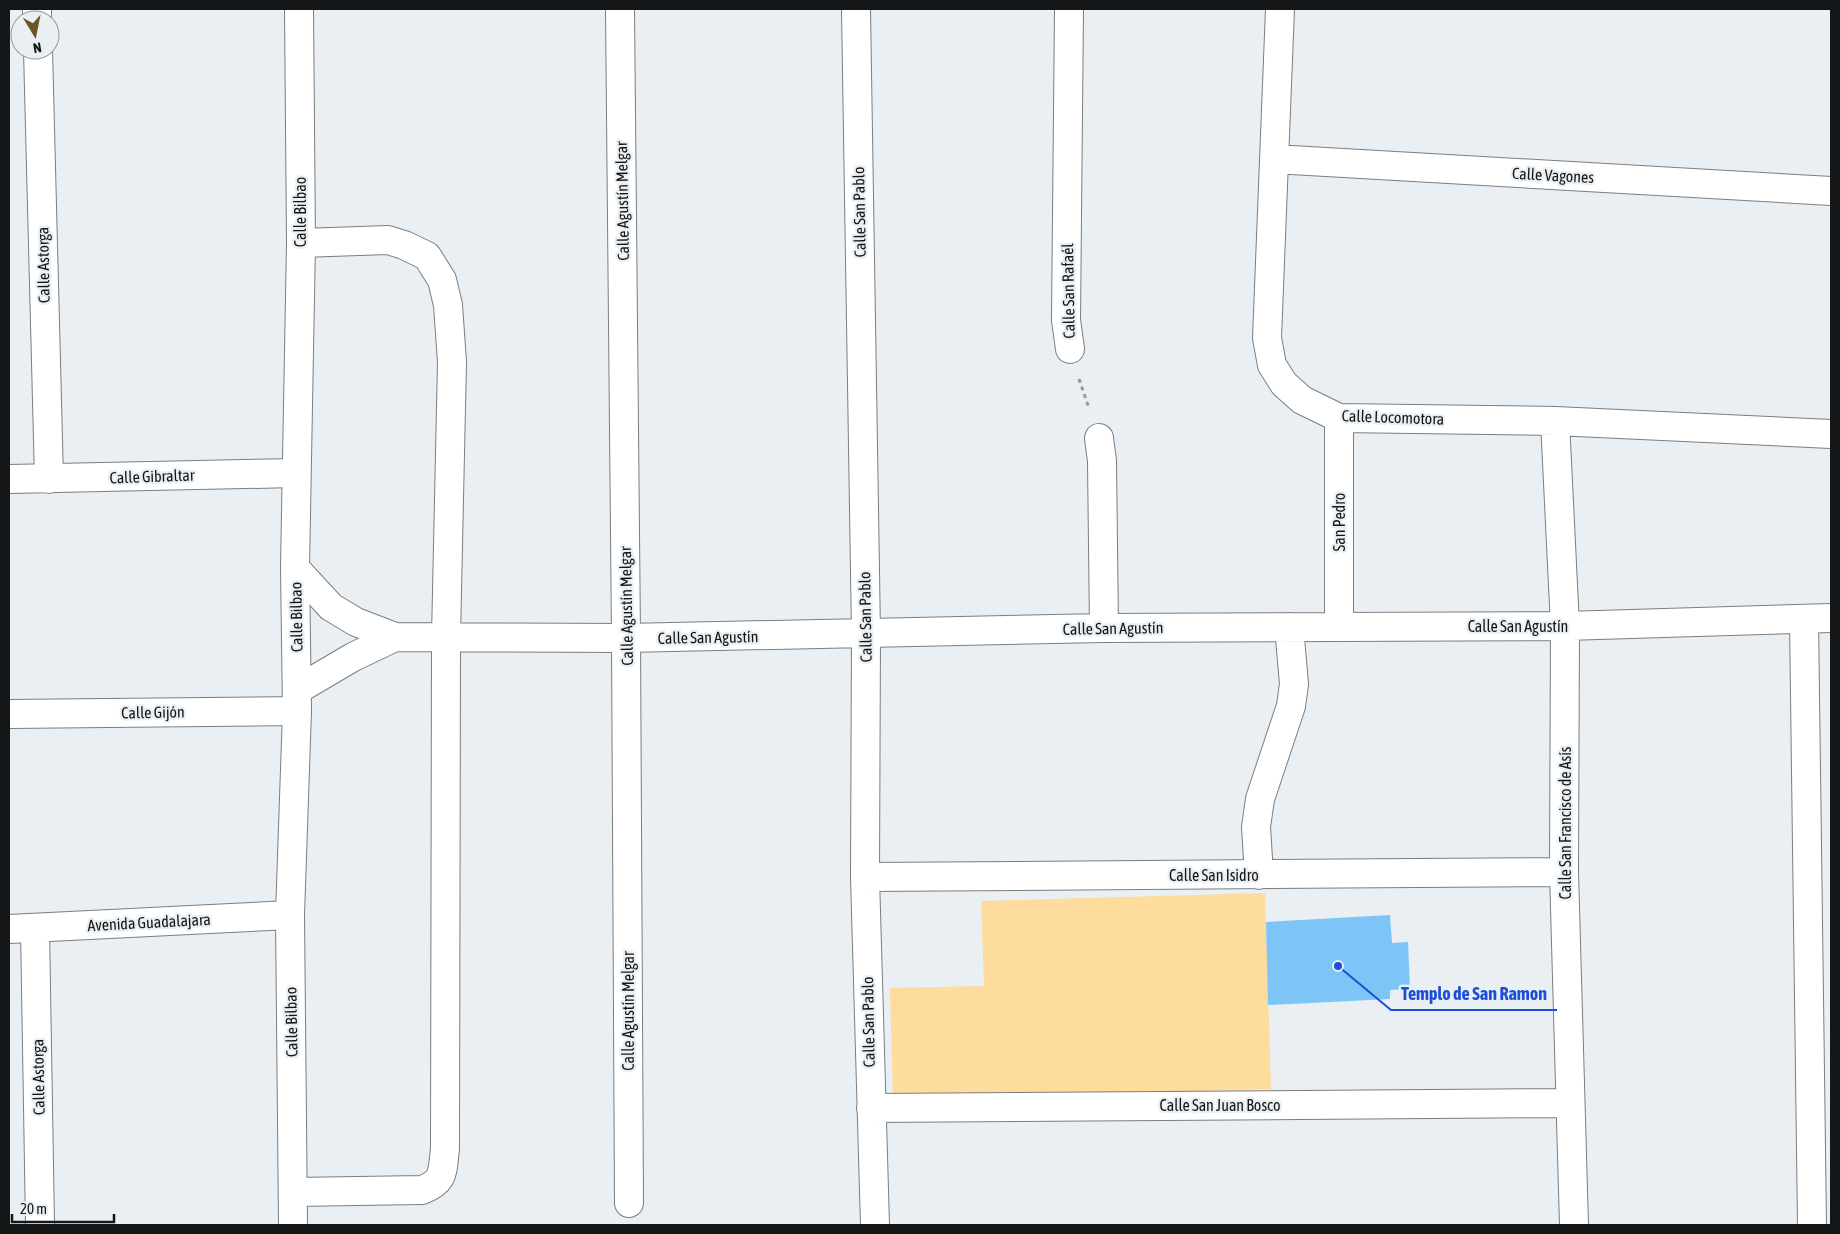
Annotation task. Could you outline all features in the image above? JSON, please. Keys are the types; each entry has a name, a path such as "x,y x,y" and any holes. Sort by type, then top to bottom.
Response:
{"street":[{"name":"Calle Bilbao","path":"293,1225 290,914 297,701 295,568 301,243 299,9"},
{"name":"Calle Agustín Melgar","path":"620,9 629,1203"},
{"name":"Calle San Pablo","path":"856,9 866,634 865,877 875,1225"},
{"name":"Calle San Rafaél","path":"1069,9 1066,320 1070,349"},
{"name":"Calle Locomotora","path":"1280,9 1267,338 1272,365 1284,384 1302,400 1339,418 1555,421 1831,434"},
{"name":"Calle Astorga","path":"38,60 49,479"},
{"name":"Calle Vagones","path":"1274,159 1831,191"},
{"path":"293,1192 422,1190 434,1185 442,1177 445,1149 446,637 452,362 448,306 442,280 427,256 388,240 301,243"},
{"name":"San Pedro","path":"1339,418 1339,626"},
{"name":"Calle San Francisco de Asís","path":"1555,421 1566,626 1564,872 1574,1225"},
{"path":"1099,438 1102,461 1104,628"},
{"name":"Calle Gibraltar","path":"9,479 296,473"},
{"name":"Calle San Agustín","path":"295,568 331,607 356,622 395,637 626,638 1104,628 1566,626 1831,618"},
{"path":"1804,619 1812,1225"},
{"path":"1259,875 1256,827 1260,799 1274,751 1291,706 1294,684 1288,627"},
{"name":"Calle San Agustín","path":"297,701 352,657 395,637"},
{"name":"Calle Gijón","path":"9,714 297,701"},
{"name":"Calle San Isidro","path":"865,877 1564,872"},
{"name":"Avenida Guadalajara","path":"22,929 290,914"},
{"name":"Calle Astorga","path":"22,929 40,1225"},
{"name":"Calle San Juan Bosco","path":"871,1108 1570,1103"}],"path":[{"name":"Calle San Rafaél","path":"1070,349 1099,438"}],"shaded area":[{"path":"1265,893 1271,1089 893,1100 890,988 984,986 981,901"}],"building":[{"path":"1390,915 1392,943 1408,942 1410,989 1390,990 1390,999 1268,1005 1266,922"}],"place":[{"name":"Templo de San Ramon","path":"1338,966"}]}
